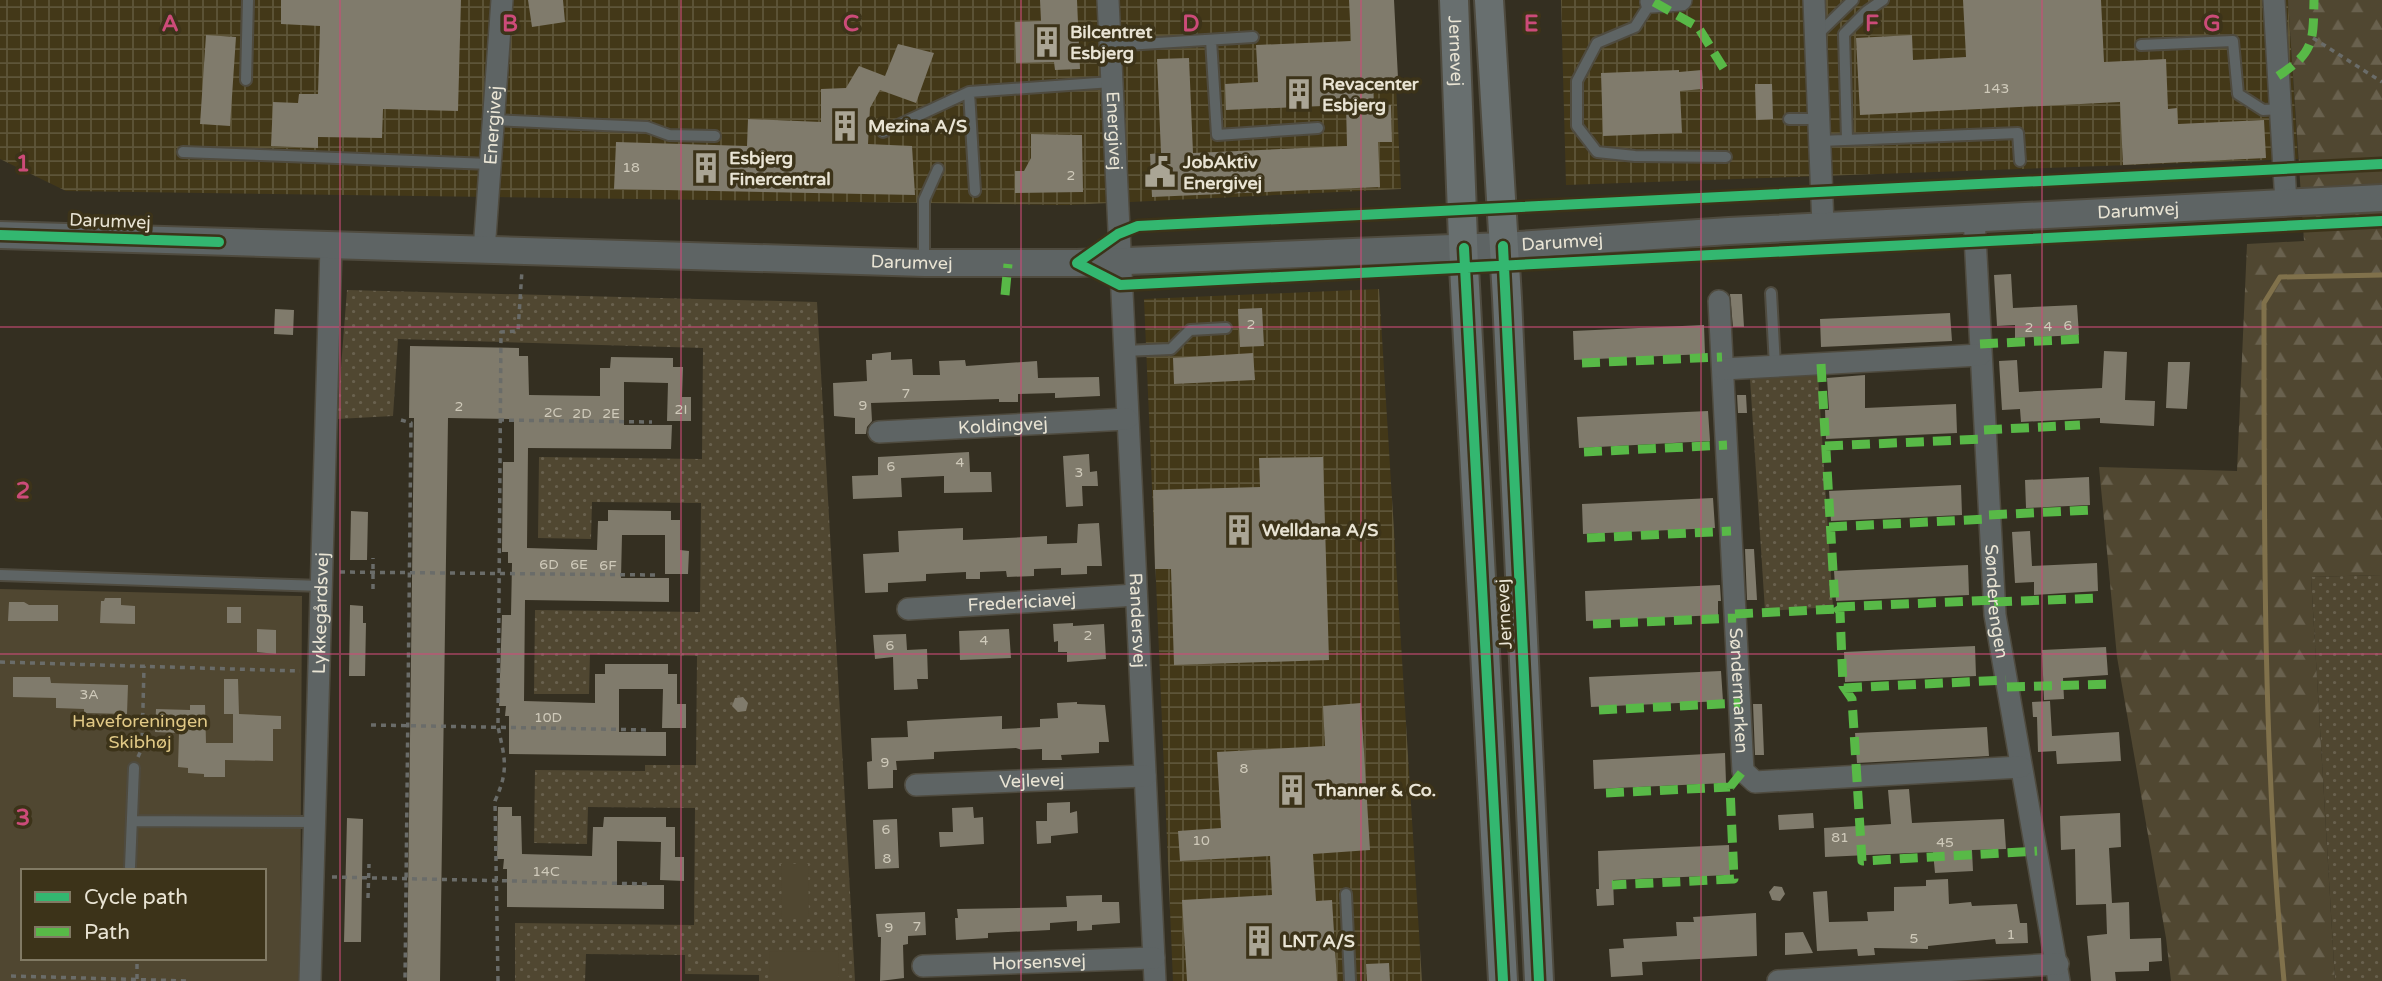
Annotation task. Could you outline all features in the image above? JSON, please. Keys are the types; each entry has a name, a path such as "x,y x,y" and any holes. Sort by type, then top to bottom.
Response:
{"main road":[{"name":"Jernevej","path":"1454,0 1464,248 1503,981"},
{"name":"Jernevej","path":"1489,0 1539,981"},
{"path":"1458,107 1477,149 1481,233 1503,246"},
{"path":"1464,248 1485,262 1491,325 1510,371"}],"street":[{"name":"Energivej","path":"484,251 502,0"},
{"name":"Energivej","path":"1108,0 1119,261"},
{"path":"1650,1 1681,0"},
{"path":"1814,0 1823,225"},
{"path":"2274,0 2286,203"},
{"name":"Darumvej","path":"0,235 924,263 1119,261 1464,248 1823,225 2382,198"},
{"name":"Sønderengen","path":"1974,217 1995,615 2059,973"},
{"name":"Lykkegårdsvej","path":"310,981 331,246"},
{"name":"Randersvej","path":"1119,261 1155,981"},
{"name":"Søndermarken","path":"1719,300 1743,771 1755,782 2021,767"},
{"path":"1723,369 1980,355"},
{"name":"Koldingvej","path":"879,432 1127,419"},
{"name":"Fredericiavej","path":"908,609 1136,595"},
{"name":"Vejlevej","path":"916,785 1145,776"},
{"name":"Horsensvej","path":"923,966 1154,958"},
{"path":"1778,981 2059,973"}],"lane":[{"path":"246,80 248,0"},
{"path":"1815,37 1853,0"},
{"path":"1847,139 1844,34 1867,11 1883,0"},
{"path":"1650,1 1635,27 1597,43 1577,80 1577,125 1597,152 1635,156 1726,157"},
{"path":"1110,46 1254,37"},
{"path":"1211,40 1217,135 1318,128"},
{"path":"2141,45 2233,41 2238,94 2263,110 2281,109"},
{"path":"883,132 969,92 1112,82"},
{"path":"969,92 975,191"},
{"path":"1789,119 1819,119"},
{"path":"494,120 647,127 669,135 715,136"},
{"path":"1820,141 2018,133 2020,161"},
{"path":"183,152 490,164"},
{"path":"924,263 924,200 938,169"},
{"path":"1771,293 1775,366"},
{"path":"1124,351 1171,349 1190,330 1226,328"},
{"path":"0,575 322,579"},
{"path":"130,867 134,768"},
{"path":"132,821 315,822"},
{"path":"1346,894 1350,981"}],"path":[{"path":"2313,38 2382,82"},
{"path":"498,981 495,801 504,781 505,760 498,727 501,332 518,331 523,252"},
{"path":"401,420 411,423 405,981"},
{"path":"499,420 652,422"},
{"path":"373,558 373,589"},
{"path":"322,579 373,573 657,575"},
{"path":"0,662 320,671"},
{"path":"134,768 142,748 144,666"},
{"path":"371,724 651,730"},
{"path":"368,898 369,864"},
{"path":"312,877 649,884"},
{"path":"137,960 137,980"},
{"path":"11,976 189,981"}],"shaded area":[{"path":"0,0 1392,0 1401,189 1067,205 66,191 0,159"},
{"path":"1561,0 2288,0 2298,159 1566,185"},
{"path":"1379,289 1422,981 1173,981 1144,299"}],"green space":[{"path":"2288,0 2382,0 2382,575 2311,577 2335,981 2171,981 2166,938 2117,657 2099,467 2237,471 2247,244 2304,241"},
{"path":"347,290 817,302 855,981 759,981 759,975 685,974 685,955 586,954 585,981 515,981 515,923 694,925 695,808 588,807 587,844 534,843 535,770 645,771 645,765 696,765 697,656 590,654 589,694 534,694 535,610 700,612 701,503 592,502 591,539 538,538 539,457 702,459 703,348 398,339 393,416 337,419"},
{"path":"1818,375 1833,607 1765,611 1750,379"},
{"path":"2382,575 2382,981 2335,981 2311,577"},
{"name":"Haveforeningen Skibhøj","path":"0,589 302,596 300,981 0,981"},
{"path":"781,864 808,864 809,917 782,917"},
{"path":"770,951 839,952 838,981 769,981"}],"building":[{"path":"281,0 461,0 458,111 383,109 382,138 318,137 318,148 271,146 273,102 298,103 299,94 318,94 320,26 281,24"},
{"path":"528,0 563,0 565,22 532,27"},
{"name":"Bilcentret Esbjerg","path":"1040,0 1077,0 1080,69 1055,70 1054,62 1016,63 1015,22 1041,21"},
{"name":"Revacenter Esbjerg","path":"1349,0 1394,0 1398,78 1373,79 1374,106 1391,105 1392,142 1378,142 1380,187 1152,197 1150,154 1161,153 1157,59 1189,58 1193,153 1347,146 1346,105 1226,110 1225,84 1258,82 1256,45 1351,41"},
{"path":"1963,0 2101,0 2104,62 2166,59 2168,109 2177,108 2178,124 2264,120 2266,158 2123,165 2120,102 1860,115 1856,38 1912,35 1913,60 1966,57"},
{"path":"206,35 236,37 230,126 200,124"},
{"path":"898,44 934,53 916,103 880,90 870,108 868,144 912,146 915,195 614,189 616,142 747,146 748,119 821,122 821,89 846,88 859,66 885,76"},
{"path":"1702,70 1703,89 1680,91 1682,133 1603,136 1601,73"},
{"path":"1755,84 1772,84 1773,119 1756,120"},
{"path":"1031,134 1082,135 1083,192 1015,193 1015,171 1024,171 1031,158"},
{"path":"2011,274 2013,308 2077,305 2079,335 2015,338 2015,325 1997,326 1994,275"},
{"path":"1730,294 1742,294 1744,327 1733,327"},
{"path":"1262,308 1264,346 1240,347 1238,309"},
{"path":"275,309 294,310 293,335 274,334"},
{"path":"1950,313 1952,341 1821,347 1820,319"},
{"path":"1704,325 1705,354 1574,360 1573,331"},
{"path":"410,346 519,348 519,356 528,356 529,395 600,396 600,368 610,368 611,357 673,358 673,367 683,367 682,397 691,397 691,421 667,421 668,383 624,382 624,425 672,425 671,449 528,448 527,548 597,550 598,521 608,521 608,510 671,511 671,520 680,520 680,550 689,551 688,574 665,574 665,535 622,535 621,578 669,578 669,602 525,600 524,701 595,703 595,674 605,674 605,664 668,664 668,674 677,674 677,704 686,704 686,728 662,728 663,689 619,689 619,732 666,732 666,756 509,754 509,716 505,716 506,706 499,706 502,615 511,615 512,563 508,563 508,552 502,552 503,462 514,462 514,419 448,418 440,981 407,981 414,418 409,418"},
{"path":"2104,351 2127,352 2125,400 2155,401 2154,426 2100,423 2100,418 2021,422 2020,409 2002,410 1999,361 2017,360 2019,392 2102,388"},
{"path":"891,352 891,360 912,359 913,375 940,375 939,361 965,360 966,366 1037,361 1038,378 1099,377 1100,396 1055,398 1055,393 1018,394 1018,402 999,402 999,399 871,403 872,421 866,434 855,434 855,418 834,416 833,383 867,381 866,360 872,360 872,354"},
{"path":"1253,353 1255,380 1174,384 1173,358"},
{"path":"2168,362 2190,362 2187,409 2166,408"},
{"path":"1865,375 1865,408 1956,404 1957,433 1826,439 1825,410 1829,410 1827,378"},
{"path":"1737,395 1746,395 1747,413 1738,413"},
{"path":"1708,411 1710,441 1579,448 1577,417"},
{"path":"969,452 970,472 991,472 992,492 944,493 944,476 901,478 902,497 853,499 852,476 878,475 878,457"},
{"path":"1089,454 1090,472 1097,471 1098,486 1082,486 1083,506 1066,507 1063,456"},
{"name":"Welldana A/S","path":"1323,457 1329,660 1174,665 1171,569 1155,569 1153,490 1260,487 1259,458"},
{"path":"2089,477 2090,505 2026,508 2025,480"},
{"path":"1961,485 1962,515 1831,521 1829,491"},
{"path":"1713,498 1715,528 1583,534 1582,504"},
{"path":"351,511 368,512 367,560 350,560"},
{"path":"1099,523 1102,566 1087,566 1087,574 1061,575 1061,568 1034,569 1034,576 1007,577 1006,571 980,572 980,579 966,579 966,572 926,574 926,581 888,583 888,592 865,593 863,554 899,552 898,531 963,528 963,540 1047,536 1047,544 1077,543 1078,524"},
{"path":"2030,531 2032,566 2097,563 2098,591 2034,595 2034,582 2015,583 2012,532"},
{"path":"1745,549 1754,549 1757,600 1747,600"},
{"path":"1968,565 1969,595 1836,601 1834,571"},
{"path":"1720,585 1718,615 1586,621 1585,591"},
{"path":"105,598 121,598 121,605 135,606 135,624 100,623 101,601"},
{"path":"9,602 58,605 58,621 8,621"},
{"path":"350,605 363,606 363,623 366,623 365,676 349,676"},
{"path":"227,607 241,607 241,623 227,623"},
{"path":"1073,623 1073,626 1104,624 1106,659 1067,662 1067,652 1058,652 1058,641 1054,642 1053,624"},
{"path":"257,629 276,630 276,654 257,652"},
{"path":"1009,629 1011,658 960,660 959,631"},
{"path":"906,634 907,650 927,649 928,679 917,679 918,689 894,690 893,657 875,659 873,635"},
{"path":"1975,646 1976,676 1845,682 1844,652"},
{"path":"2106,647 2108,675 2063,678 2064,699 2044,700 2042,650"},
{"path":"1721,671 1723,701 1591,707 1589,677"},
{"path":"13,677 50,677 51,683 128,685 127,714 84,713 84,709 56,708 56,698 13,697"},
{"path":"224,679 238,679 239,714 281,716 281,729 273,729 273,761 225,760 225,777 204,777 204,774 188,773 188,768 178,767 179,733 155,732 156,709 190,710 190,705 205,705 206,743 233,743 233,714 224,714"},
{"path":"743,697 748,703 746,711 738,712 732,706 735,698"},
{"path":"2050,701 2052,736 2119,732 2121,761 2057,764 2056,751 2038,752 2037,717 2033,717 2032,702"},
{"path":"1057,703 1105,705 1109,742 1099,742 1099,753 1061,755 1062,760 1042,760 1042,749 934,752 934,759 896,761 893,788 868,789 867,762 872,761 871,738 908,737 907,721 1002,716 1002,729 1040,727 1040,719 1058,718"},
{"path":"1361,703 1370,850 1313,854 1316,901 1332,900 1337,981 1187,981 1182,900 1272,895 1270,856 1180,861 1178,831 1221,828 1217,752 1325,746 1323,706"},
{"path":"1753,704 1762,704 1764,755 1755,755"},
{"path":"1987,727 1989,756 1857,763 1855,733"},
{"path":"1725,753 1726,783 1594,789 1593,760"},
{"path":"1909,789 1912,823 2004,819 2006,849 1972,850 1973,871 1935,873 1933,852 1825,857 1824,828 1891,824 1888,790"},
{"path":"1070,802 1070,813 1077,811 1078,833 1051,836 1051,843 1037,844 1036,821 1047,821 1047,803"},
{"path":"498,807 512,807 512,816 521,816 522,854 592,856 593,827 603,827 604,817 666,817 666,827 675,827 675,857 684,857 684,881 660,880 661,842 617,841 617,885 664,885 664,909 507,907 507,869 503,869 504,859 497,859"},
{"path":"973,807 974,818 983,817 984,844 940,847 939,832 953,832 952,808"},
{"path":"1813,813 1814,828 1779,830 1778,815"},
{"path":"2120,813 2121,847 2109,848 2112,903 2129,902 2130,939 2161,938 2162,961 2149,962 2149,971 2115,972 2116,981 2091,981 2087,936 2107,934 2106,904 2076,905 2075,849 2061,850 2060,816"},
{"path":"347,818 363,819 361,942 344,942"},
{"path":"897,819 899,868 875,869 873,820"},
{"path":"1729,845 1730,875 1613,880 1614,905 1597,906 1598,851"},
{"path":"1948,879 1949,904 2017,904 2020,923 2027,923 2028,943 1996,944 1995,939 1928,946 1928,949 1874,948 1875,955 1858,956 1857,949 1817,951 1813,892 1827,891 1829,922 1868,921 1867,912 1894,911 1894,887 1926,886 1926,880"},
{"path":"1774,886 1782,887 1785,894 1780,901 1772,900 1769,892"},
{"path":"1102,895 1102,902 1119,902 1120,923 1092,925 1092,930 1077,931 1077,921 1050,923 1050,930 988,933 988,938 956,940 957,909 1067,907 1066,896"},
{"path":"925,912 926,935 908,936 908,944 903,945 904,978 880,981 881,937 878,937 876,914"},
{"path":"1756,913 1757,956 1642,962 1643,975 1611,977 1609,949 1624,948 1623,939 1677,936 1676,922 1694,922 1693,917"},
{"path":"1803,932 1813,953 1785,955 1785,933"},
{"path":"1389,963 1390,981 1367,981 1366,964"}],"waterway":[{"path":"2284,981 2268,727 2264,303 2280,277 2382,275"}],"marked path":[{"path":"2278,76 2299,60 2309,44 2314,0"},
{"path":"1654,2 1698,27 1726,72"},
{"path":"1005,295 1008,264"},
{"path":"1980,344 2080,339"},
{"path":"1582,363 1722,357"},
{"path":"1821,364 1835,605 1840,612 1843,686 1852,699 1862,861 2037,851"},
{"path":"1984,430 2080,425"},
{"path":"1825,446 1985,439"},
{"path":"1584,452 1727,445"},
{"path":"1989,515 2091,510"},
{"path":"1829,527 1989,519"},
{"path":"1587,538 1731,531"},
{"path":"1994,602 2099,598"},
{"path":"1837,607 1994,600"},
{"path":"1735,614 1838,609"},
{"path":"1593,624 1736,618"},
{"path":"1844,688 2006,680"},
{"path":"2007,687 2111,684"},
{"path":"1599,710 1740,703"},
{"path":"1730,787 1743,771"},
{"path":"1606,793 1730,787 1734,879 1612,885"}],"cycle path":[{"path":"2382,164 1138,226 1118,234 1077,263 1120,285 2382,221"},
{"path":"0,235 219,242"},
{"path":"1503,246 1539,981"},
{"path":"1464,248 1503,981"}],"place":[{"name":"Bilcentret Esbjerg","path":"1047,42"},
{"name":"Revacenter Esbjerg","path":"1299,94"},
{"name":"Mezina A/S","path":"845,126"},
{"name":"Esbjerg Finercentral","path":"706,168"},
{"name":"JobAktiv Energivej","path":"1160,172"},
{"name":"Welldana A/S","path":"1239,530"},
{"name":"Thanner & Co.","path":"1292,790"},
{"name":"LNT A/S","path":"1259,941"}]}
